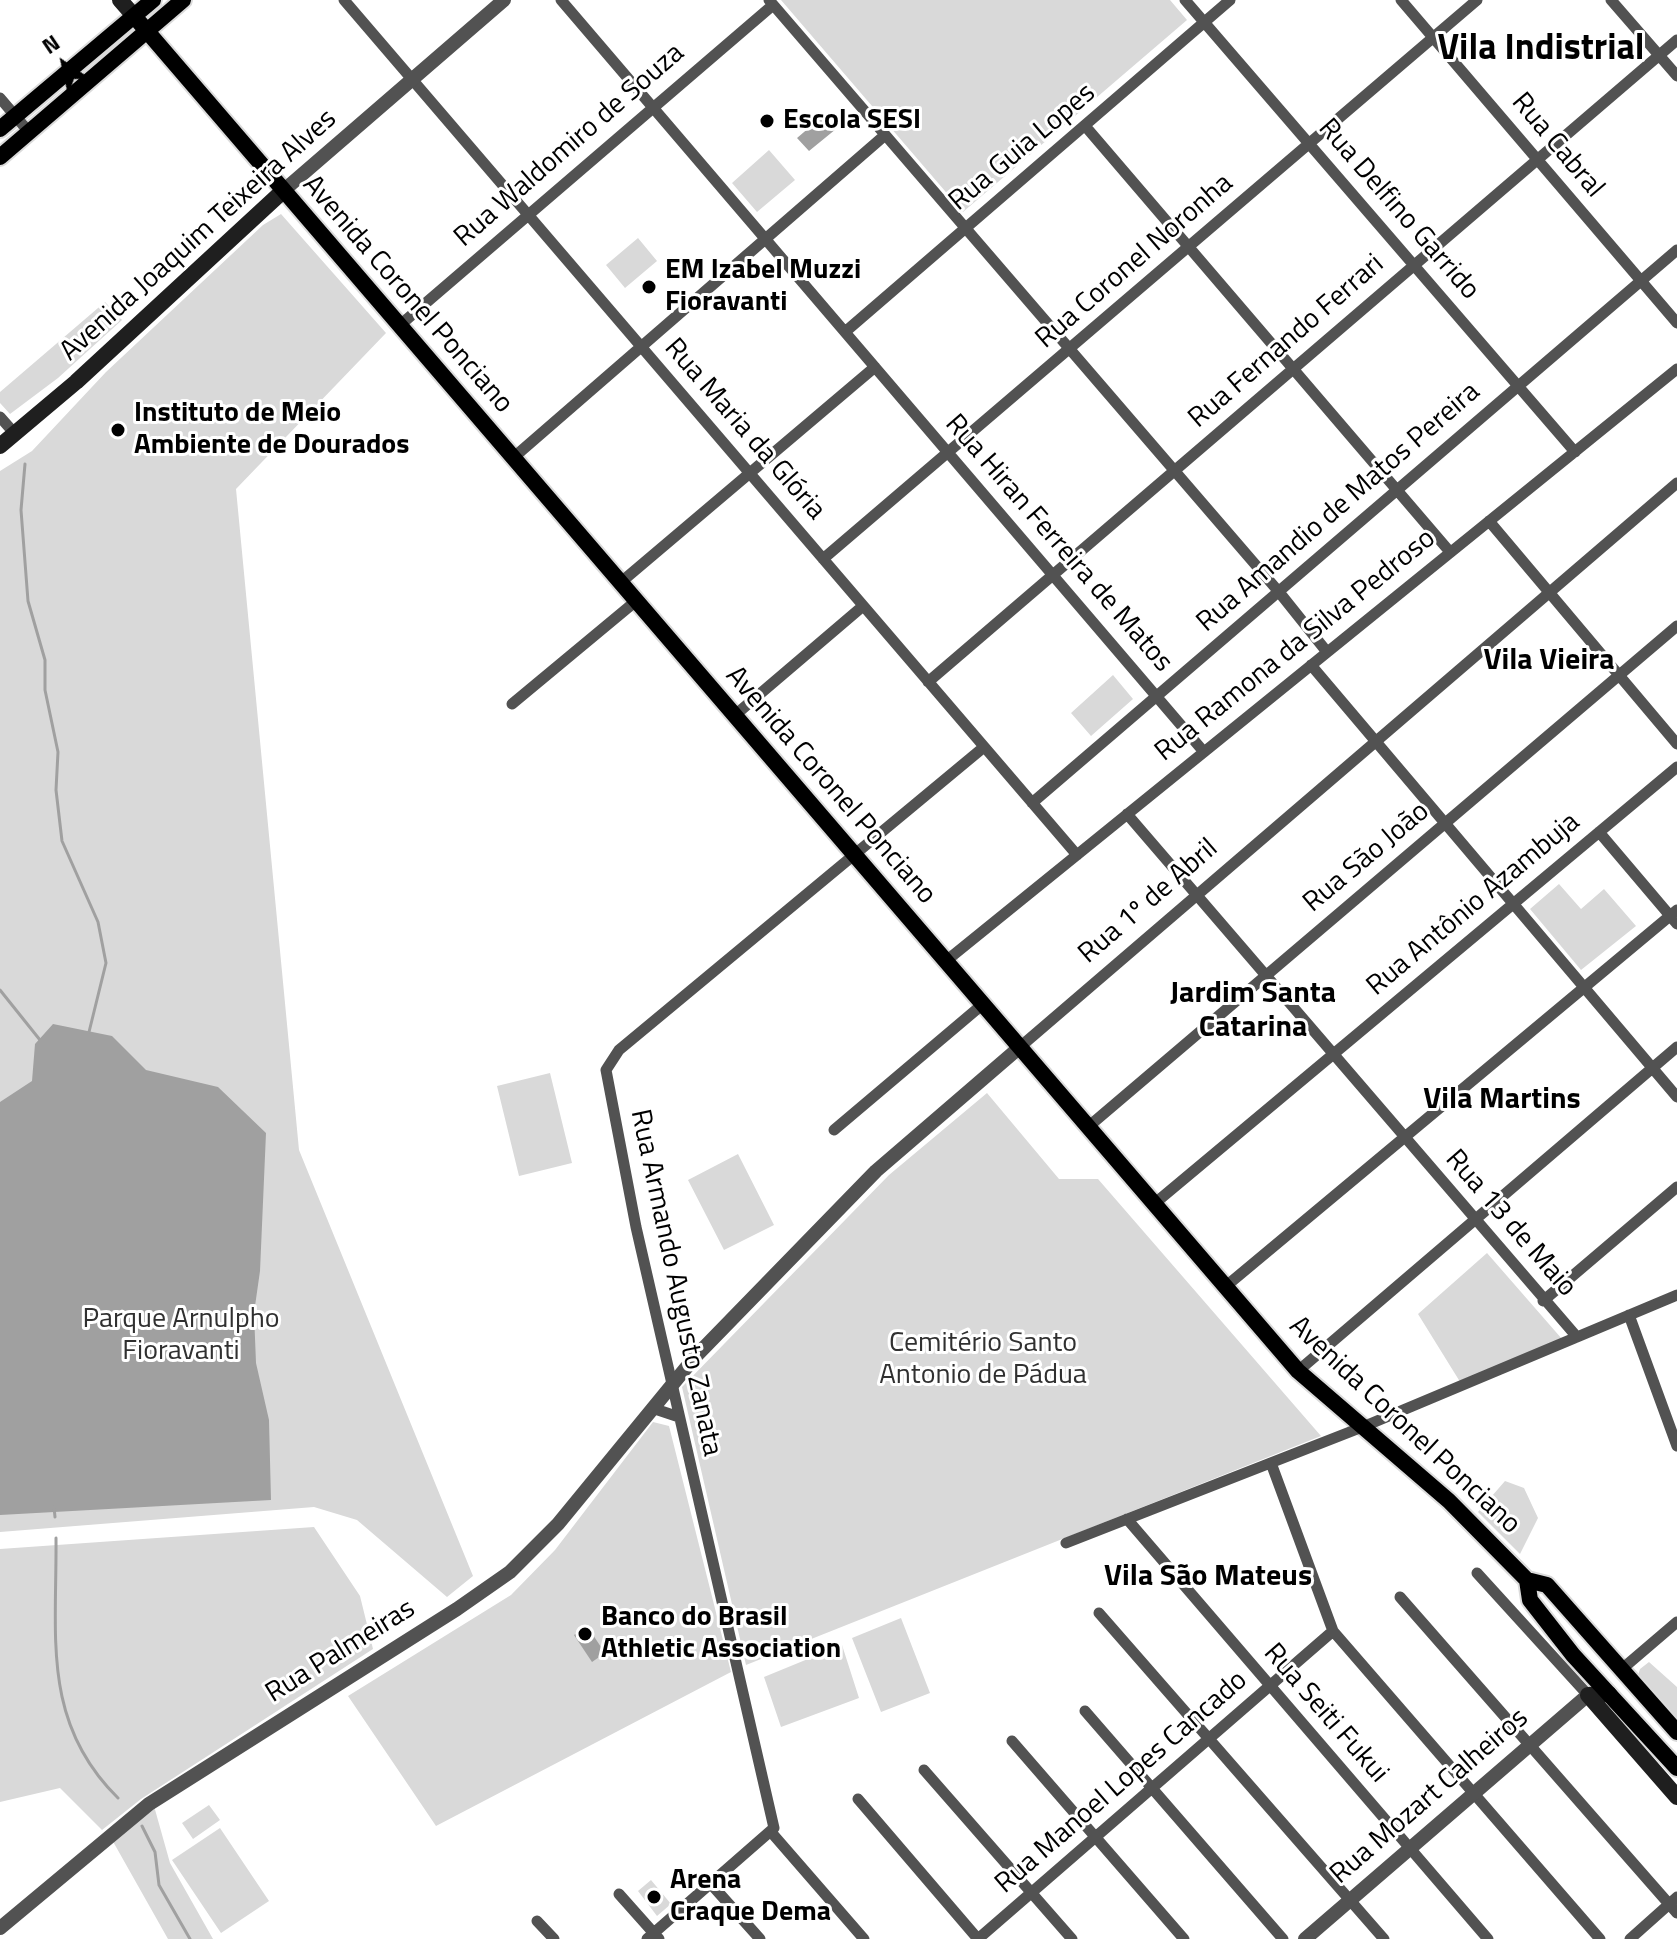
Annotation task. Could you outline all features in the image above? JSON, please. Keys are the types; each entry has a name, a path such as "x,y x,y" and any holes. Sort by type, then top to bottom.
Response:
{"main road":[{"name":"Avenida Coronel Ponciano","path":"120,0 1298,1371 1449,1501 1527,1580 1547,1585 1672,1726"},
{"path":"0,129 153,0"},
{"path":"0,157 183,0"},
{"name":"Avenida Joaquim Teixeira Alves","path":"0,446 283,191"},
{"name":"Avenida Coronel Ponciano","path":"1527,1580 1530,1600 1552,1628 1677,1768"},
{"path":"1552,1628 1558,1618 1573,1615"},
{"path":"1589,1695 1593,1677"},
{"path":"1589,1695 1609,1694"},
{"path":"1589,1695 1677,1797"}],"street":[{"name":"Rua Maria da Glória","path":"344,0 1077,855"},
{"name":"Avenida Joaquim Teixeira Alves","path":"283,191 504,0"},
{"name":"Rua Hiran Ferreira de Matos","path":"561,0 1204,752"},
{"name":"Rua Delfino Garrido","path":"1185,0 1575,452"},
{"name":"Rua Guia Lopes","path":"845,332 1230,0"},
{"name":"Rua Cabral","path":"1401,0 1677,323"},
{"name":"Rua Coronel Noronha","path":"823,559 1477,0"},
{"path":"1611,0 1677,76"},
{"name":"Rua Waldomiro de Souza","path":"399,326 771,2"},
{"path":"771,2 1279,592 1327,652"},
{"name":"Rua Fernando Ferrari","path":"928,682 1677,40"},
{"path":"0,98 29,132"},
{"path":"1086,127 1450,552"},
{"path":"513,458 884,136"},
{"name":"Rua Amandio de Matos Pereira","path":"1032,803 1677,250"},
{"path":"620,583 875,367"},
{"name":"Rua Ramona da Silva Pedroso","path":"946,961 1677,369"},
{"path":"0,417 15,434"},
{"name":"Rua 1º de Abril","path":"673,1380 876,1171 1677,483"},
{"path":"1489,521 1677,744"},
{"path":"512,704 636,601"},
{"path":"734,716 863,606"},
{"name":"Rua São João","path":"1088,1127 1677,626"},
{"path":"1311,665 1677,1097"},
{"name":"Rua Armando Augusto Zanata","path":"771,1832 774,1828 636,1227 606,1070 619,1050 984,747"},
{"name":"Rua Antônio Azambuja","path":"1154,1204 1677,767"},
{"name":"Rua 13 de Maio","path":"1127,814 1577,1337"},
{"path":"1225,1287 1584,987 1675,917 1599,832"},
{"path":"834,1130 983,1004"},
{"path":"1298,1371 1677,1047"},
{"path":"1543,1301 1677,1187"},
{"path":"1066,1543 1361,1427 1677,1295"},
{"path":"1629,1315 1677,1446"},
{"name":"Rua Palmeiras","path":"0,1928 149,1804 457,1609 510,1572 544,1540 673,1380"},
{"path":"652,1408 679,1417"},
{"path":"1271,1463 1332,1626 1600,1939"},
{"name":"Rua Seiti Fukui","path":"1127,1519 1488,1939"},
{"path":"1477,1573 1589,1695"},
{"path":"1400,1597 1674,1905 1630,1939"},
{"path":"1099,1613 1384,1939"},
{"path":"1622,1669 1677,1622"},
{"name":"Rua Manoel Lopes Cancado","path":"978,1939 1269,1687 1332,1626"},
{"name":"Rua Mozart Calheiros","path":"1305,1939 1589,1695"},
{"path":"1085,1711 1283,1939"},
{"path":"1012,1741 1184,1939"},
{"path":"924,1770 1072,1939"},
{"path":"858,1799 978,1939"},
{"path":"619,1894 653,1937 771,1832 864,1939"},
{"path":"711,1884 760,1939"},
{"path":"537,1921 554,1939"}],"green space":[{"path":"781,0 1170,0 1187,20 963,212"},
{"path":"769,150 795,180 757,212 732,183"},
{"name":"Parque Arnulpho Fioravanti","path":"281,214 386,333 236,489 299,1150 473,1576 447,1597 357,1520 314,1507 0,1532 0,471 32,451 106,372 263,225"},
{"path":"638,238 657,261 625,288 606,265"},
{"path":"105,302 122,320 58,378 10,414 0,403 0,392"},
{"path":"1113,675 1133,699 1091,736 1071,713"},
{"path":"1559,884 1581,909 1604,889 1636,926 1581,970 1530,909"},
{"path":"550,1073 572,1163 519,1176 497,1086"},
{"name":"Cemitério Santo Antonio de Pádua","path":"987,1093 1059,1179 1098,1179 1321,1436 746,1665 682,1387 889,1175"},
{"path":"738,1154 774,1225 724,1250 688,1180"},
{"path":"1487,1253 1562,1339 1462,1385 1418,1314"},
{"name":"Banco do Brasil Athletic Association","path":"653,1422 669,1426 731,1672 436,1826 348,1696 511,1595 555,1550"},
{"path":"1505,1481 1524,1488 1538,1518 1520,1554 1478,1512"},
{"path":"314,1527 360,1596 373,1649 141,1799 102,1830 60,1788 0,1802 0,1549"},
{"path":"901,1618 930,1693 881,1712 852,1638"},
{"path":"842,1645 859,1698 781,1727 764,1677"},
{"path":"1649,1662 1677,1687 1677,1723 1637,1679 1640,1669"},
{"path":"209,1805 220,1820 193,1839 182,1823"},
{"path":"154,1806 170,1863 213,1939 168,1939 111,1838"},
{"path":"220,1828 269,1901 221,1933 172,1860"},
{"name":"Arena Craque Dema","path":"651,1880 671,1904 657,1916 638,1891"}],"shaded area":[{"path":"824,115 836,129 809,151 797,138"},
{"path":"53,1024 112,1036 146,1070 218,1087 266,1133 260,1271 254,1313 256,1363 269,1420 271,1500 0,1515 0,1102 32,1081 35,1044"},
{"path":"587,1626 605,1653 592,1662 574,1635"}],"waterway":[{"path":"25,464 21,510 28,601 45,660 45,690 58,752 56,790 62,841 98,922 106,963 89,1032"},
{"path":"0,990 40,1040"},
{"path":"54,1507 55,1517"},
{"path":"56,1538 56,1643 58,1676 65,1708 76,1739 93,1769 118,1798"},
{"path":"142,1826 155,1852 159,1885 190,1939"}],"place":[{"name":"Escola SESI","path":"767,121"},
{"name":"EM Izabel Muzzi Fioravanti","path":"649,287"},
{"name":"Instituto de Meio Ambiente de Dourados","path":"118,430"},
{"name":"Banco do Brasil Athletic Association","path":"585,1634"},
{"name":"Arena Craque Dema","path":"654,1897"}],"district":[{"name":"Vila Indistrial","path":"1541,50"},
{"name":"Vila Vieira","path":"1549,662"},
{"name":"Jardim Santa Catarina","path":"1253,1012"},
{"name":"Vila Martins","path":"1502,1101"},
{"name":"Vila São Mateus","path":"1208,1578"}]}
